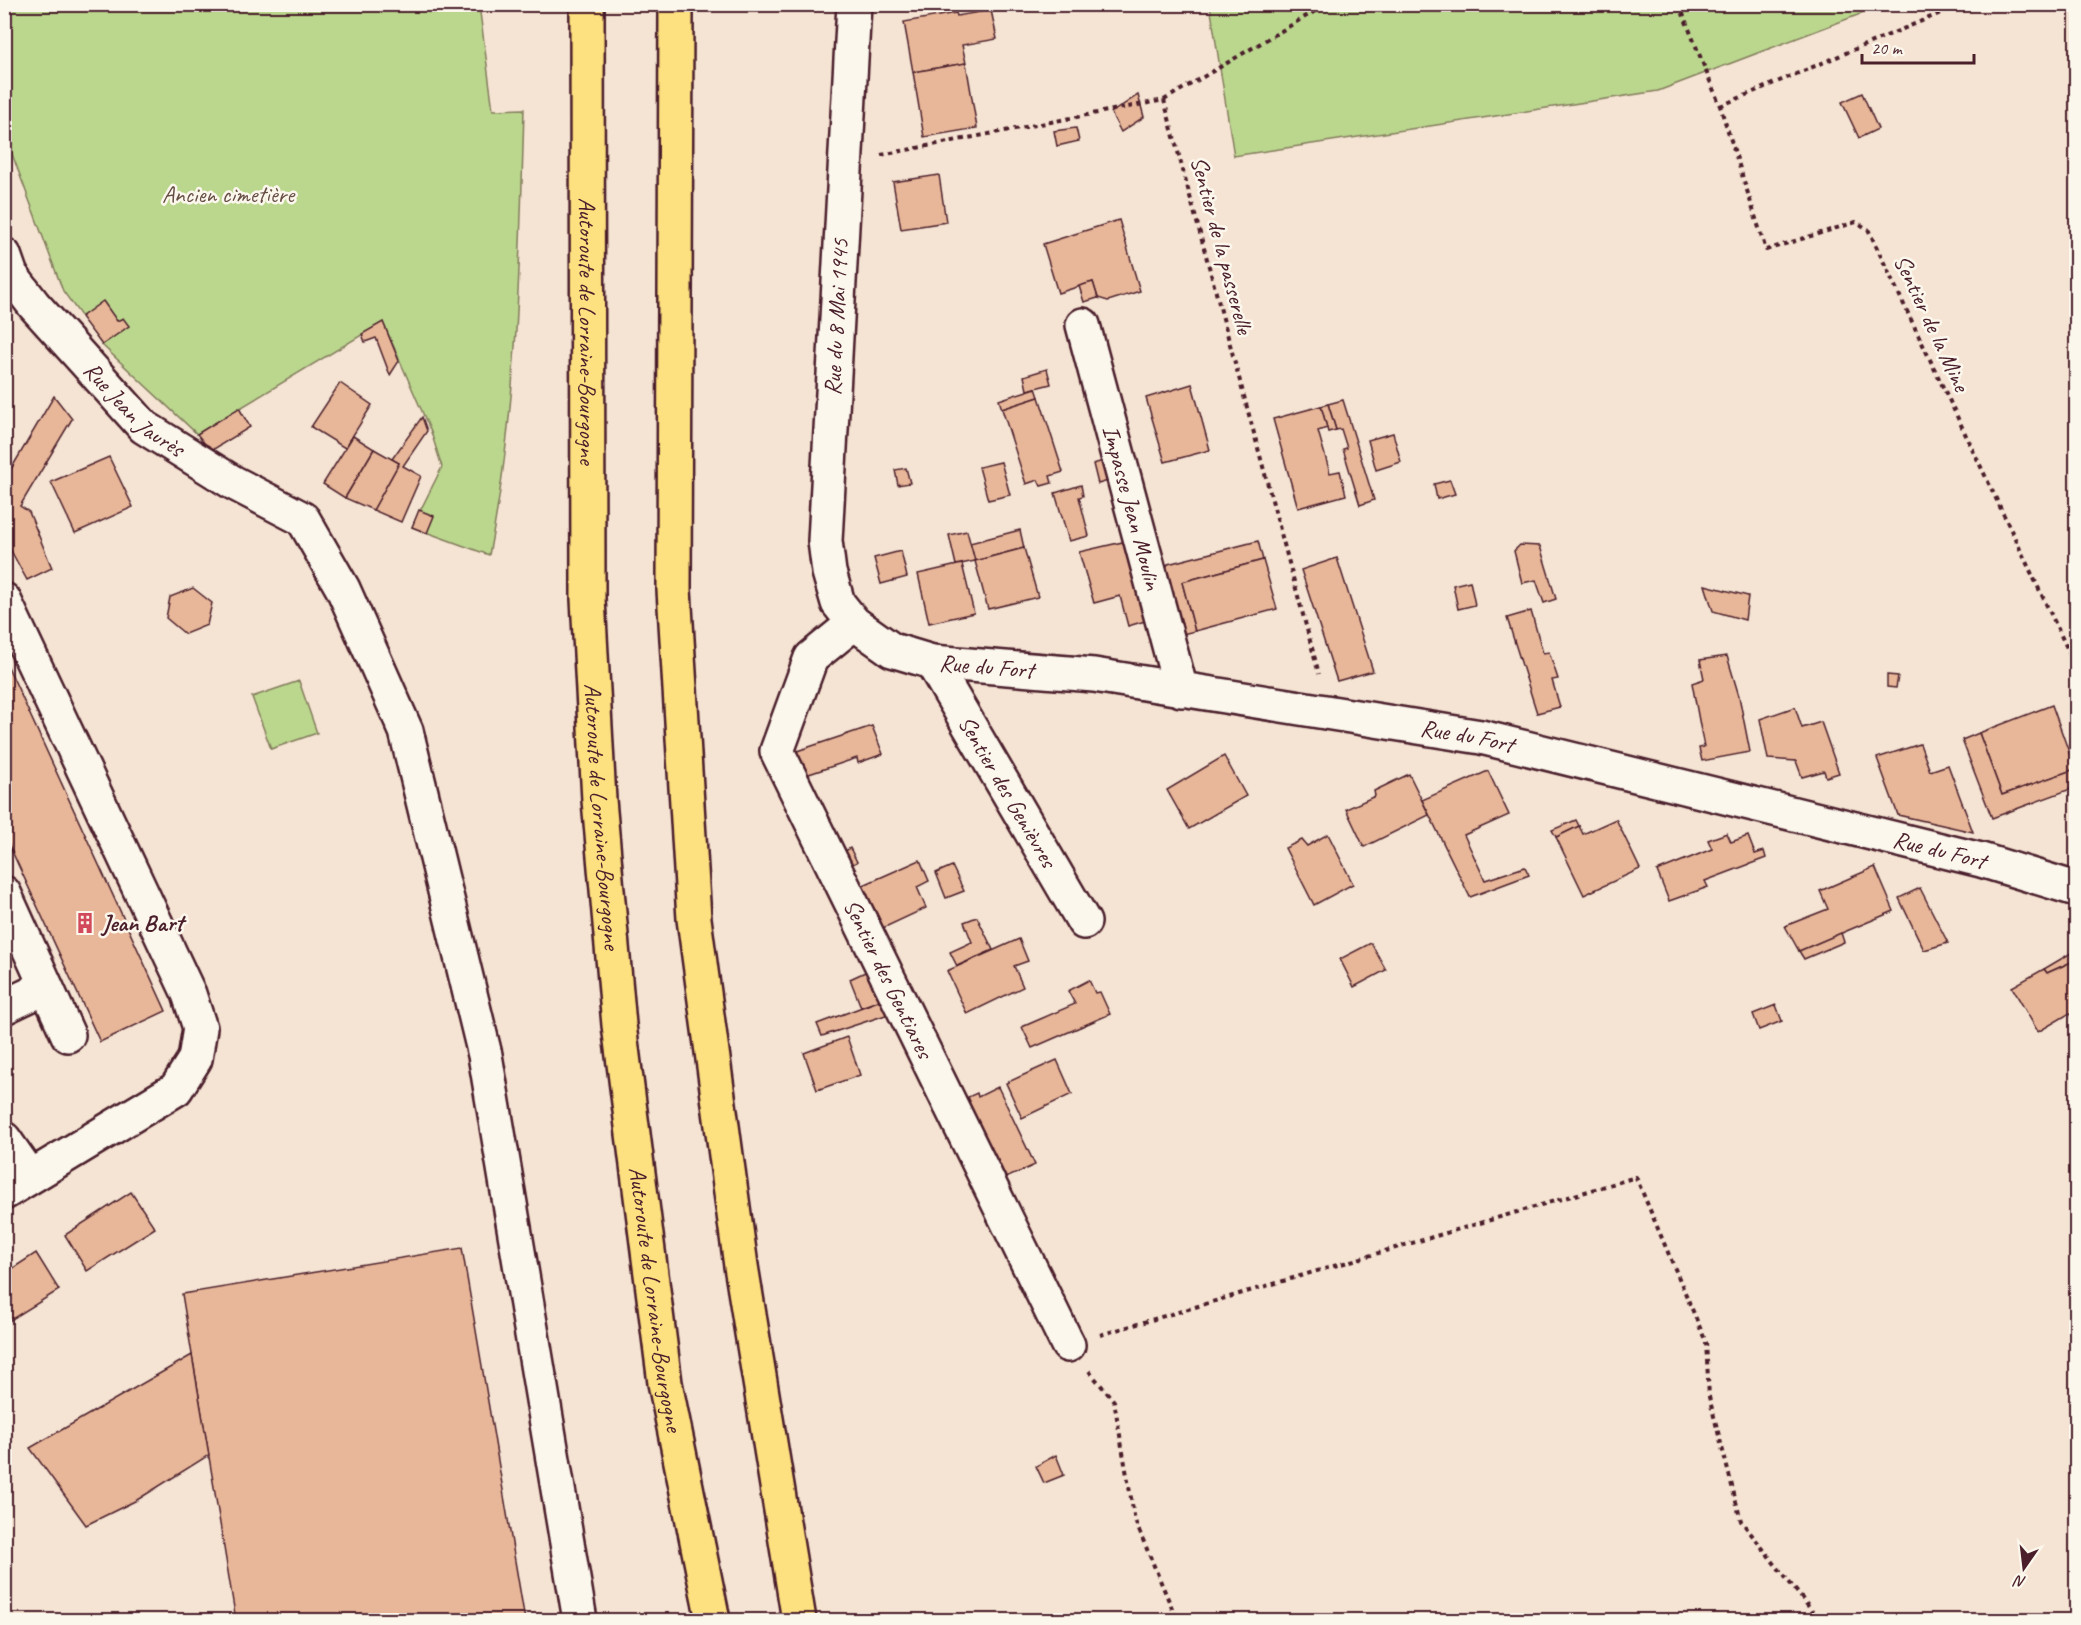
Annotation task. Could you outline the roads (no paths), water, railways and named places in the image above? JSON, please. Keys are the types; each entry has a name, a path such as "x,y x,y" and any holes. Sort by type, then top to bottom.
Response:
{"highway":[{"name":"Autoroute de Lorraine-Bourgogne","path":"587,4 588,599 598,800 619,1025 665,1383 714,1620"},
{"path":"676,4 674,590 694,919 741,1266 798,1620"}],"street":[{"name":"Rue du 8 Mai 1945","path":"854,4 825,541 829,572 838,603 854,622"},
{"name":"Rue Jean Jaurès","path":"6,271 144,428 231,482 303,519 343,589 406,731 485,1055 580,1620"},
{"name":"Impasse Jean Moulin","path":"1083,325 1180,690"},
{"path":"4,600 189,994 200,1028 195,1059 176,1089 17,1185 4,1139"},
{"name":"Rue du Fort","path":"854,622 892,650 932,662 1094,675 1481,736 1981,860 2076,889"},
{"name":"Sentier des Gentiares","path":"854,622 811,658 777,751 1068,1345"},
{"name":"Sentier des Genièvres","path":"932,662 1084,922"},
{"path":"4,893 68,1035"},
{"path":"4,1007 46,987"}],"place":[{"name":"Jean Bart","path":"85,923"}],"park label":[{"name":"Ancien cimetière","path":"228,194"}]}
